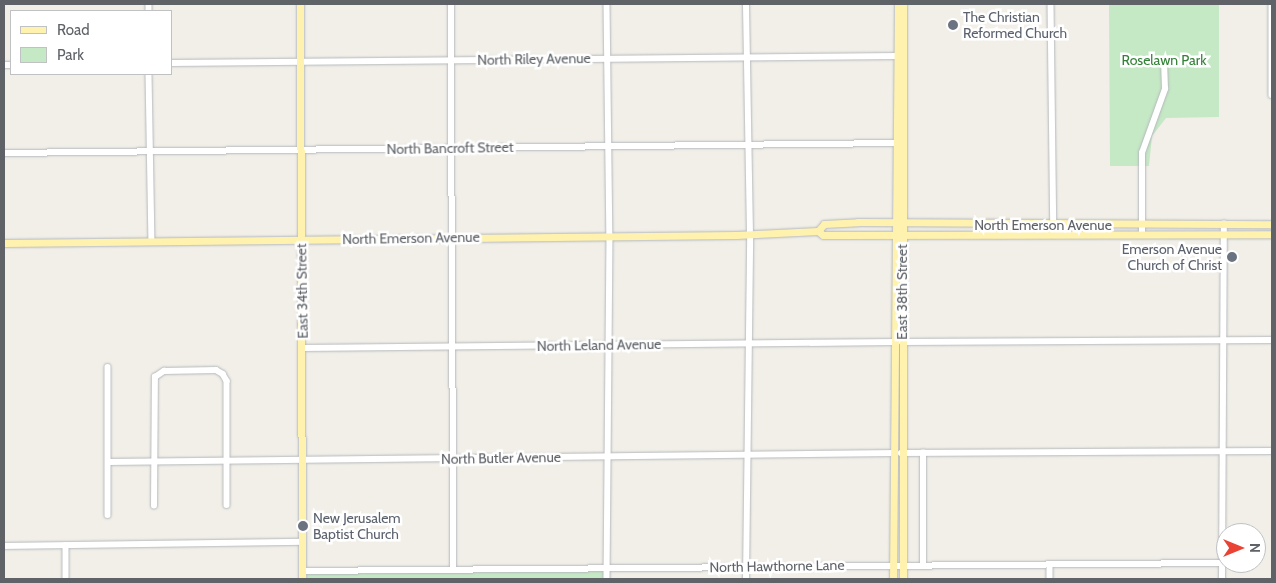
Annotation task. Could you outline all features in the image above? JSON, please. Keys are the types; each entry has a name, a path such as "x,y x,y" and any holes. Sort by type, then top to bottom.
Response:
{"main road":[{"name":"East 34th Street","path":"300,4 303,348 302,579"},
{"name":"East 38th Street","path":"898,4 896,143 900,222"},
{"name":"East 38th Street","path":"893,579 898,453 903,4"},
{"name":"North Emerson Avenue","path":"818,231 824,224 900,222 1054,225 1272,224"},
{"name":"North Emerson Avenue","path":"4,243 610,235 750,235 818,231 823,235 899,233 1054,235 1272,234"},
{"name":"East 38th Street","path":"898,453 903,579"}],"street":[{"path":"451,4 454,237 454,569"},
{"path":"607,4 610,235 608,579"},
{"path":"746,4 750,235 746,579"},
{"path":"1051,4 1054,235"},
{"path":"1272,4 1272,95"},
{"name":"North Riley Avenue","path":"172,63 897,56"},
{"path":"1142,234 1142,153 1165,89 1164,65"},
{"path":"149,75 152,241"},
{"name":"North Bancroft Street","path":"4,153 896,143"},
{"path":"1222,523 1224,224"},
{"name":"North Leland Avenue","path":"303,348 1272,340"},
{"path":"108,367 108,515"},
{"path":"154,506 154,382 158,374 166,371 216,370 224,374 227,381 227,505"},
{"name":"North Butler Avenue","path":"108,462 898,453 1272,451"},
{"path":"923,453 923,564"},
{"path":"4,546 302,542"},
{"path":"66,545 66,579"},
{"name":"North Hawthorne Lane","path":"302,571 893,564 1216,563"},
{"path":"1050,564 1050,579"}],"green space":[{"name":"Roselawn Park","path":"1109,4 1219,4 1219,117 1166,118 1152,136 1149,166 1110,166"},
{"path":"603,571 603,579 307,579 307,574"}],"place":[{"name":"The Christian Reformed Church","path":"953,25"},
{"name":"Emerson Avenue Church of Christ","path":"1232,257"},
{"name":"New Jerusalem Baptist Church","path":"303,526"}]}
